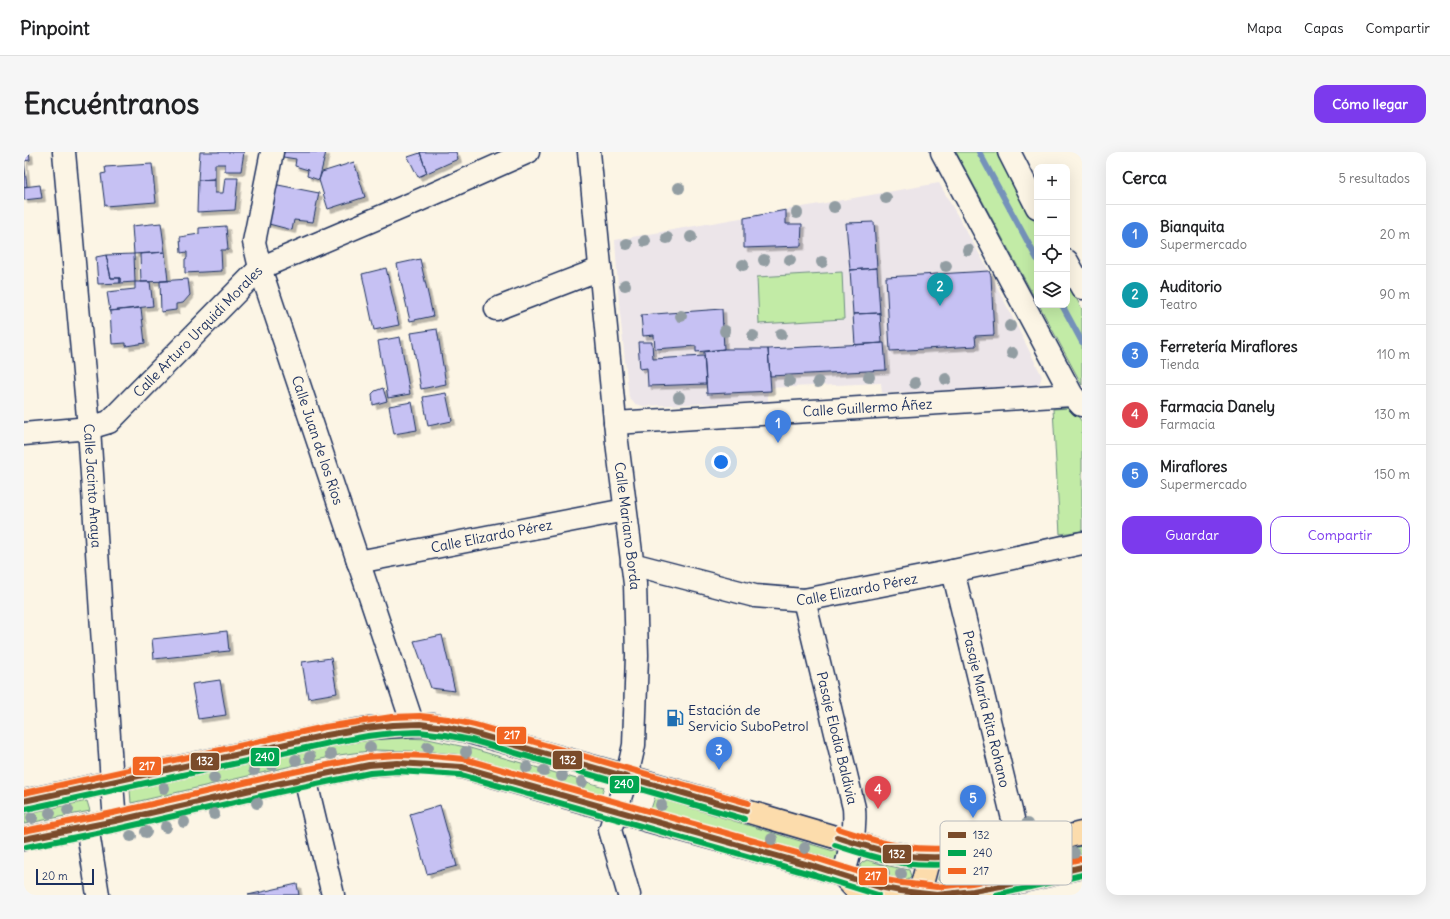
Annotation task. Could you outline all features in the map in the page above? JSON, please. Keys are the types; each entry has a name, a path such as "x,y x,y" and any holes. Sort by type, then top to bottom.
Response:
{"main road":[{"path":"24,801 327,735 369,728 413,725 433,726 465,731 627,776 886,852 929,858 940,857"},
{"path":"24,839 115,821 298,779 369,765 398,763 462,767 816,867 879,887 919,894 937,895 972,893 1005,885"},
{"path":"1072,835 1082,833"},
{"path":"919,894 929,858"},
{"path":"1072,869 1082,867"},
{"path":"843,876 861,895"}],"street":[{"name":"Calle Jacinto Anaya","path":"64,152 89,428 115,821"},
{"name":"Calle Juan de los Ríos","path":"272,152 254,242 260,268 413,725"},
{"name":"Calle Arturo Urquidi Morales","path":"24,434 89,428 109,422 260,268 528,152"},
{"name":"Calle Mariano Borda","path":"589,152 615,423 635,584 637,655 634,745 627,776 610,830 630,895"},
{"path":"942,152 1077,401"},
{"path":"1009,152 1034,201"},
{"path":"1070,266 1082,288"},
{"path":"496,309 600,269"},
{"name":"Calle Guillermo Áñez","path":"615,423 1077,401"},
{"name":"Calle Elizardo Pérez","path":"358,562 625,510"},
{"name":"Calle Elizardo Pérez","path":"632,564 755,596 804,600 954,571 1082,543"},
{"name":"Pasaje María Rita Rohano","path":"954,571 1014,821"},
{"name":"Pasaje Elodia Baldivia","path":"804,600 854,808 855,820 853,842 843,876"},
{"path":"298,779 321,895"},
{"path":"298,779 333,895"},
{"path":"87,826 98,895"}],"shaded area":[{"path":"939,183 989,271 1042,376 1039,385 1031,387 882,393 881,383 768,388 768,401 643,406 635,404 629,398 619,304 615,240"}],"green space":[{"path":"956,152 997,152 1034,220 1034,296"},
{"path":"842,272 844,319 759,324 757,277"},
{"path":"1070,287 1082,309 1082,385 1041,308 1070,308"},
{"path":"1072,408 1082,422 1082,531 1060,534 1053,409"},
{"path":"374,739 428,739 470,748 604,787 601,797 468,759 435,752 376,750 339,755 131,803 130,790 334,745"},
{"path":"655,797 840,853 836,864 651,809"},
{"path":"87,801 90,811 24,824 24,814"},
{"path":"1082,846 1082,856 1072,858 1072,848"},
{"path":"867,860 909,870 911,876 908,879 896,880 863,872 860,869 860,865"}],"building":[{"path":"24,152 29,152 30,160 24,161"},
{"path":"200,152 244,152 241,171 225,171 225,164 215,164 215,179 198,180"},
{"path":"284,152 326,152 319,180 307,176 308,170 295,166 296,159 283,157"},
{"path":"420,152 456,152 458,159 427,173"},
{"path":"420,153 427,173 418,177 408,157"},
{"path":"24,161 27,186 24,187"},
{"path":"354,162 365,197 328,209 319,180 322,172"},
{"path":"152,164 156,202 105,206 101,174 106,173 105,167"},
{"path":"225,178 238,178 235,210 197,212 198,180 215,179 215,193 223,193"},
{"path":"273,184 319,193 313,222 294,220 292,230 265,223"},
{"path":"40,185 42,198 24,200 24,187"},
{"path":"786,210 786,224 802,224 801,246 744,248 744,218"},
{"path":"874,222 877,268 850,270 846,223"},
{"path":"161,223 165,252 134,254 132,226"},
{"path":"226,226 228,250 221,250 222,271 185,273 185,259 187,258 187,252 181,253 180,237 199,234 199,228"},
{"path":"165,252 168,281 141,282 140,254"},
{"path":"134,254 135,282 120,283 120,278 111,278 106,255"},
{"path":"106,255 111,278 120,278 120,283 98,284 96,257"},
{"path":"420,259 433,316 410,321 397,264"},
{"path":"386,268 399,325 374,330 362,274"},
{"path":"877,268 880,313 853,314 850,270"},
{"path":"989,271 991,276 994,335 975,336 976,346 890,351 886,277"},
{"path":"188,279 190,295 183,303 176,304 176,310 161,312 160,281"},
{"path":"135,282 150,282 153,306 110,311 107,292 135,289"},
{"path":"141,308 145,343 126,346 126,343 112,344 110,311"},
{"path":"722,309 724,349 696,352 696,346 655,349 654,335 643,336 641,315"},
{"path":"880,313 882,343 855,345 853,314"},
{"path":"437,329 446,384 421,389 411,333"},
{"path":"400,337 410,394 388,398 378,341"},
{"path":"638,342 652,342 653,359 704,356 706,384 648,386 647,368 640,369"},
{"path":"884,343 886,370 770,376 768,349"},
{"path":"724,349 768,349 771,391 707,394 704,352"},
{"path":"383,388 387,401 373,405 372,394"},
{"path":"446,393 452,421 428,426 423,397"},
{"path":"412,402 417,430 394,434 389,406"},
{"path":"227,631 229,651 154,659 152,639"},
{"path":"442,635 455,691 431,688 414,641"},
{"path":"331,658 337,693 308,698 302,662"},
{"path":"220,680 226,715 198,719 192,684"},
{"path":"440,805 457,866 427,874 410,814"},
{"path":"297,884 299,895 248,895"}],"waterway":[{"path":"979,152 1034,253"},
{"path":"1064,308 1082,342"}],"transit line":[{"name":"217","path":"24,793 325,727 392,717 420,716 448,719 475,725 748,803"},
{"name":"132","path":"24,801 327,735 366,728 420,724 446,727 473,733 746,811"},
{"name":"240","path":"26,809 329,743 368,736 419,732 471,740 744,819"},
{"name":"217","path":"24,831 367,757 398,755 431,756 464,759 818,859 881,879 937,887 954,885"},
{"name":"132","path":"24,839 115,821 281,783 369,765 398,763 462,767 816,867 879,887 937,895 973,891 1005,885"},
{"name":"240","path":"26,847 117,829 283,791 370,773 398,771 461,775 814,875 878,895"},
{"name":"217","path":"839,829 888,844 905,847 940,849"},
{"name":"132","path":"837,837 902,855 917,857 940,857"},
{"name":"240","path":"835,845 885,860 903,863 940,865"},
{"name":"217","path":"1072,861 1080,859"},
{"name":"132","path":"1072,869 1082,867"},
{"name":"240","path":"1072,877 1082,875"},
{"name":"240","path":"996,895 1039,885"}],"place":[{"name":"Auditorio","path":"940,306"},
{"name":"Bianquita","path":"778,443"},
{"name":"Estación de Servicio SuboPetrol","path":"675,718"},
{"name":"Ferretería Miraflores","path":"719,770"},
{"name":"Farmacia Danely","path":"878,809"},
{"name":"Miraflores","path":"973,818"}]}
